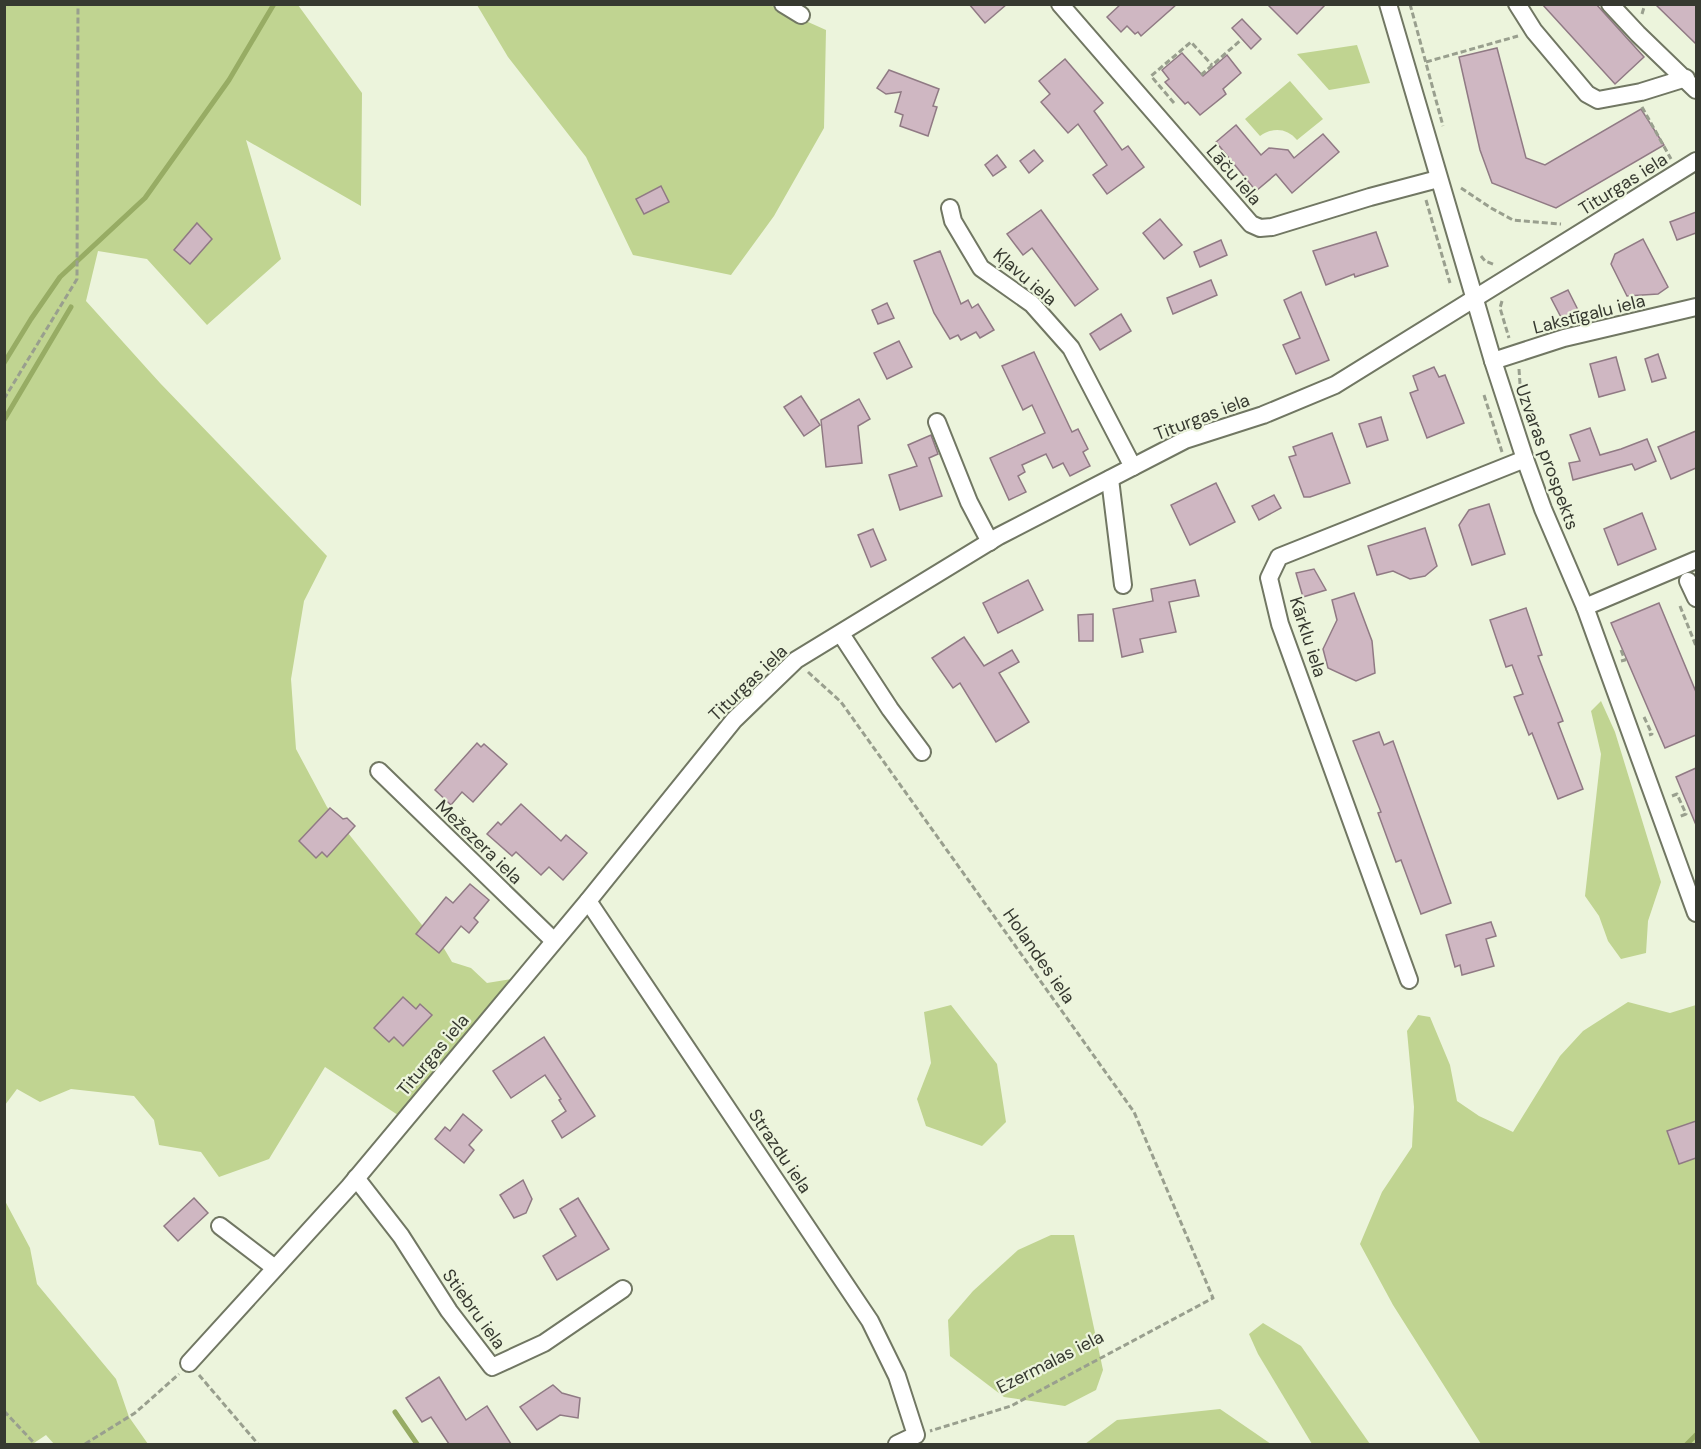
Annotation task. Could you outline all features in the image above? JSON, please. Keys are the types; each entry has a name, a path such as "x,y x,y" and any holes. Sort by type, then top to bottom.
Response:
{"street":[{"path":"783,4 801,15"},
{"name":"Lāču iela","path":"1060,4 1251,224 1260,228 1272,228 1370,197 1438,179"},
{"name":"Uzvaras prospekts","path":"1388,4 1438,179 1525,459 1543,509 1585,607 1696,913"},
{"path":"1517,4 1534,31 1587,94 1599,100 1691,84"},
{"path":"1610,4 1691,84"},
{"name":"Titurgas iela","path":"189,1363 356,1178 588,900 734,720 796,660 990,542 1132,467 1185,440 1263,415 1335,385 1696,161"},
{"name":"Kļavu iela","path":"950,208 953,221 981,268 1032,304 1071,348 1132,467"},
{"name":"Lakstīgalu iela","path":"1493,361 1564,338 1696,307"},
{"path":"937,422 969,502 990,542"},
{"name":"Kārklu iela","path":"1409,980 1280,624 1269,578 1279,557 1525,459"},
{"path":"1110,479 1124,585"},
{"path":"1585,607 1696,560"},
{"path":"1688,581 1696,598"},
{"path":"841,634 890,710 922,752"},
{"name":"Mežezera iela","path":"379,771 553,940"},
{"name":"Strazdu iela","path":"588,900 870,1321 897,1376 916,1436"},
{"name":"Stiebru iela","path":"356,1178 401,1236 449,1311 492,1367 544,1343 623,1289"},
{"path":"220,1226 275,1268"},
{"path":"897,1444 916,1436"}],"path":[{"path":"4,399 77,279 78,4"},
{"path":"1410,4 1445,130"},
{"path":"1426,62 1534,31"},
{"path":"1202,75 1242,39"},
{"path":"1174,103 1151,76 1191,42 1212,65"},
{"path":"1639,101 1671,160 1680,154"},
{"path":"1464,199 1461,188 1491,208 1513,219 1563,224 1552,230"},
{"path":"1481,256 1493,266 1505,298 1500,308 1514,354"},
{"path":"1493,266 1503,260"},
{"path":"1676,597 1696,646"},
{"path":"1616,663 1624,660 1620,650"},
{"name":"Holandes iela","path":"796,660 841,702 1134,1112 1214,1298"},
{"path":"1636,718 1645,716 1652,734 1643,739"},
{"path":"1669,797 1677,794 1686,814 1675,818 1674,822"},
{"name":"Ezermalas iela","path":"916,1436 1011,1406 1214,1298"},
{"path":"86,1444 135,1413 177,1377 189,1363 258,1444"},
{"path":"4,1411 35,1444"}],"green space":[{"path":"5,5 298,5 362,93 361,206 246,140 281,259 207,325 147,259 98,251 86,301 160,383 327,556 304,601 291,679 296,749 327,807 422,925 439,940 452,962 471,968 487,983 523,977 404,1119 325,1067 269,1159 219,1177 201,1152 159,1145 154,1120 134,1096 71,1089 40,1102 17,1089 5,1105"},
{"path":"477,5 770,5 826,30 824,128 774,216 731,275 633,255 586,157 508,57"},
{"path":"1357,45 1370,83 1329,90 1297,54"},
{"path":"1290,81 1323,119 1297,140 1289,133 1280,130 1270,131 1260,136 1245,119"},
{"path":"1601,701 1615,732 1661,882 1648,921 1646,953 1621,959 1608,941 1599,916 1585,896 1601,754 1591,711"},
{"path":"1628,1002 1670,1013 1696,1005 1696,1442 1694,1444 1481,1444 1393,1305 1360,1244 1382,1192 1412,1147 1414,1107 1407,1031 1418,1015 1430,1017 1450,1065 1457,1101 1479,1116 1513,1132 1560,1056 1583,1031"},
{"path":"951,1005 997,1064 1006,1122 982,1146 926,1126 917,1099 931,1063 924,1012"},
{"path":"4,1199 30,1248 37,1284 116,1379 129,1417 148,1444 54,1444 46,1435 34,1443 5,1444"},
{"path":"1051,1235 1074,1235 1103,1370 1096,1390 1065,1406 1004,1397 950,1356 948,1320 973,1291 1018,1250"},
{"path":"1263,1323 1301,1346 1370,1444 1312,1444 1258,1354 1249,1334"},
{"path":"1220,1409 1271,1444 1085,1444 1117,1420"}],"building":[{"path":"969,4 1007,4 985,23"},
{"path":"1121,4 1177,4 1141,36 1138,32 1135,34 1127,26 1121,32 1107,17"},
{"path":"1267,4 1326,4 1297,34"},
{"path":"1542,4 1596,4 1644,57 1615,84"},
{"path":"1655,4 1696,4 1696,44"},
{"path":"1242,19 1261,39 1251,49 1232,28"},
{"path":"1497,48 1526,158 1545,165 1641,109 1664,145 1556,208 1492,183 1480,150 1459,57"},
{"path":"1182,53 1203,76 1227,55 1241,73 1223,89 1226,94 1200,115 1188,102 1185,104 1165,82 1169,79 1162,70"},
{"path":"1065,59 1103,103 1094,111 1122,150 1128,146 1144,167 1107,194 1093,175 1107,165 1078,124 1068,133 1041,102 1050,94 1039,81"},
{"path":"889,70 939,89 933,106 937,107 928,136 900,126 903,115 895,112 901,92 886,94 877,88"},
{"path":"1236,125 1261,155 1269,148 1288,150 1294,158 1323,134 1339,152 1292,193 1276,174 1256,191 1216,142"},
{"path":"1034,150 1043,161 1029,173 1020,161"},
{"path":"997,155 1006,167 993,176 985,165"},
{"path":"661,186 669,202 644,214 636,199"},
{"path":"1041,210 1098,289 1075,306 1032,248 1023,255 1007,234"},
{"path":"1696,212 1696,233 1677,240 1670,222"},
{"path":"1160,219 1182,245 1164,259 1143,233"},
{"path":"197,223 212,239 190,264 174,250"},
{"path":"1376,232 1388,266 1355,277 1354,274 1326,285 1313,251"},
{"path":"1643,239 1668,287 1658,294 1627,296 1611,264 1615,254"},
{"path":"1221,240 1227,255 1200,267 1194,252"},
{"path":"940,251 961,304 968,300 972,308 978,304 994,330 980,338 976,332 961,340 958,335 950,339 934,313 914,261"},
{"path":"1211,280 1217,295 1173,314 1167,298"},
{"path":"1568,290 1579,312 1563,321 1551,298"},
{"path":"1301,292 1329,360 1296,374 1283,345 1300,338 1284,300"},
{"path":"887,303 894,318 878,324 872,310"},
{"path":"1121,314 1131,331 1100,350 1090,334"},
{"path":"899,341 912,367 887,379 874,353"},
{"path":"1034,352 1072,432 1078,429 1088,449 1083,452 1090,466 1070,476 1063,463 1053,468 1046,454 1022,465 1025,472 1018,476 1026,492 1009,500 990,458 1045,433 1032,405 1023,410 1002,366"},
{"path":"1658,354 1666,378 1652,382 1645,359"},
{"path":"1616,357 1625,390 1599,397 1590,364"},
{"path":"1434,367 1439,377 1445,375 1464,423 1427,438 1410,393 1418,390 1413,376"},
{"path":"801,396 820,425 804,436 784,407"},
{"path":"859,399 870,419 858,426 862,463 826,467 821,420"},
{"path":"1381,417 1388,440 1367,447 1359,424"},
{"path":"1590,428 1600,455 1647,439 1656,461 1635,470 1632,464 1573,480 1569,463 1580,461 1570,435"},
{"path":"1696,431 1696,468 1671,479 1658,447"},
{"path":"1332,433 1350,483 1304,497 1289,457 1296,455 1293,447"},
{"path":"931,435 938,454 929,458 942,496 900,510 889,475 917,466 908,445"},
{"path":"1216,483 1235,522 1190,545 1171,505"},
{"path":"1274,495 1281,508 1259,520 1252,506"},
{"path":"1489,504 1505,554 1472,565 1459,525 1469,510"},
{"path":"1642,513 1656,549 1618,565 1604,529"},
{"path":"1425,528 1437,566 1425,576 1410,579 1393,571 1377,575 1368,546"},
{"path":"873,529 886,560 871,567 858,535"},
{"path":"1314,569 1326,590 1303,597 1296,573"},
{"path":"1028,580 1043,610 998,633 983,603"},
{"path":"1195,580 1199,596 1169,602 1176,632 1140,639 1143,652 1122,657 1113,609 1153,601 1151,589"},
{"path":"1354,593 1372,641 1375,673 1356,681 1328,668 1323,649 1337,620 1332,600"},
{"path":"1659,603 1696,692 1696,735 1665,748 1611,623"},
{"path":"1526,608 1542,655 1538,656 1563,721 1558,723 1583,789 1558,799 1532,733 1529,735 1514,697 1523,694 1512,665 1506,667 1490,620"},
{"path":"1093,614 1093,641 1079,641 1078,615"},
{"path":"964,637 984,666 1012,650 1019,662 999,673 1029,722 996,742 960,683 953,688 932,658"},
{"path":"1379,732 1384,745 1393,741 1451,903 1421,914 1401,860 1396,862 1378,813 1381,812 1353,741"},
{"path":"477,743 481,747 484,744 507,764 473,802 462,792 451,805 435,790"},
{"path":"1696,768 1696,825 1676,777"},
{"path":"521,804 561,841 566,835 587,853 563,880 549,867 541,875 516,852 512,856 487,834 498,822 501,825"},
{"path":"330,808 343,819 347,818 355,826 327,857 322,852 316,858 299,841"},
{"path":"470,884 489,900 474,918 478,922 469,933 461,926 439,953 416,934 446,897 453,903"},
{"path":"1491,922 1496,936 1486,939 1494,966 1462,975 1460,965 1455,967 1446,935"},
{"path":"403,997 416,1009 420,1004 432,1015 403,1046 394,1037 389,1042 374,1028"},
{"path":"544,1037 595,1116 562,1138 552,1121 566,1111 545,1075 511,1098 493,1071"},
{"path":"463,1114 482,1130 469,1145 474,1150 464,1163 435,1139 445,1127 450,1131"},
{"path":"1696,1121 1696,1158 1679,1164 1667,1131"},
{"path":"523,1180 532,1199 526,1213 514,1218 500,1195"},
{"path":"194,1198 208,1213 178,1241 164,1226"},
{"path":"578,1198 609,1249 557,1280 543,1256 576,1236 560,1209"},
{"path":"439,1377 466,1420 487,1406 511,1444 449,1444 431,1417 422,1422 406,1398"},
{"path":"553,1385 562,1393 580,1398 578,1418 560,1415 537,1430 520,1407"}],"waterway":[{"path":"4,363 60,277 145,198 229,80 274,4"},
{"path":"4,420 71,307"},
{"path":"395,1412 417,1444"},
{"path":"1687,1444 1696,1435"}]}
